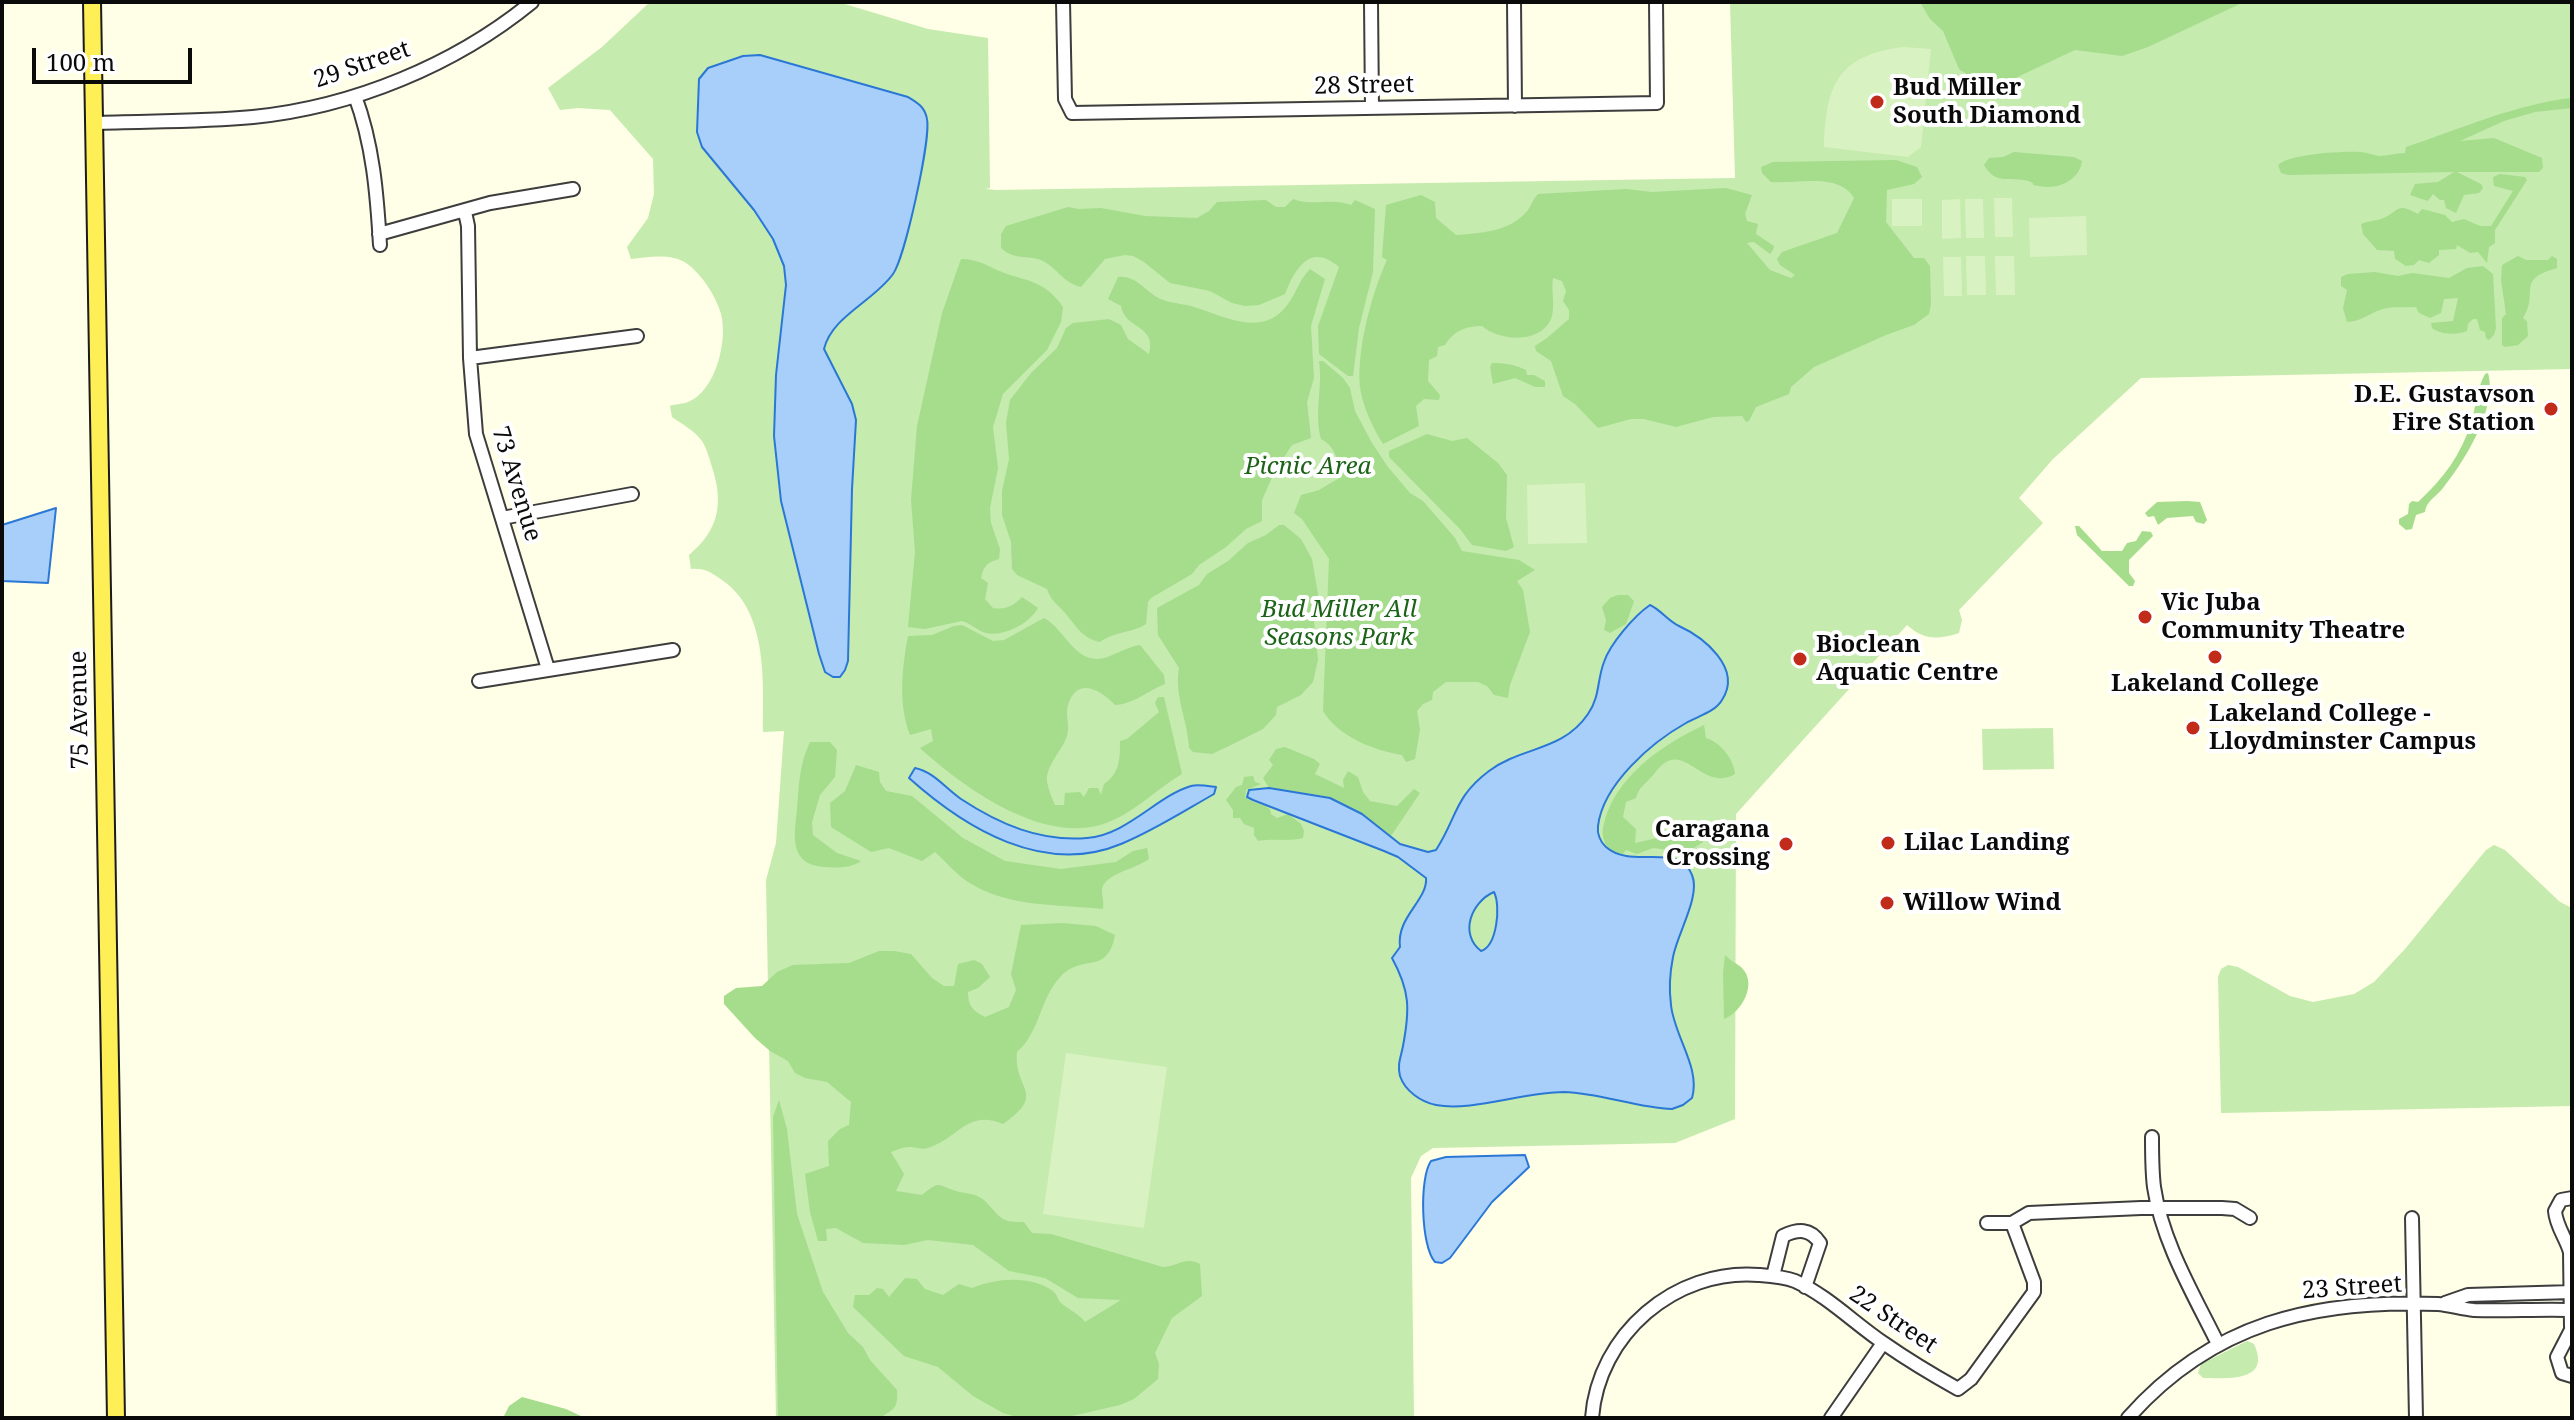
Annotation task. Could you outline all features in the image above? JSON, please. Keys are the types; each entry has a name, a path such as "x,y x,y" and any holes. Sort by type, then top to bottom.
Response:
{"main road":[{"name":"75 Avenue","path":"92,2 116,1418"}],"street":[{"name":"29 Street","path":"94,123 254,117 355,96 461,50 512,19 532,2"},
{"name":"28 Street","path":"1063,2 1065,99 1072,113 1657,103 1656,2"},
{"path":"1371,2 1372,108"},
{"path":"1514,2 1515,106"},
{"path":"355,96 366,127 380,239 490,203 573,189"},
{"name":"73 Avenue","path":"465,212 476,434 548,669"},
{"path":"470,358 637,336"},
{"path":"502,518 632,494"},
{"path":"479,681 673,650"},
{"path":"2152,1137 2154,1185 2169,1241 2218,1344"},
{"path":"2572,1198 2561,1200 2555,1211 2557,1224 2571,1248 2572,1292 2572,1327 2557,1357 2562,1373 2572,1376"},
{"path":"1987,1223 2012,1223 2029,1213 2159,1209 2235,1209 2250,1218"},
{"path":"2412,1218 2416,1418"},
{"name":"22 Street","path":"1592,1418 1599,1379 1609,1356 1624,1335 1653,1306 1668,1296 1708,1280 1749,1274 1792,1280 1805,1287 1883,1343 1958,1389 1971,1379 2034,1292 2034,1282 2012,1223"},
{"path":"1773,1276 1783,1236 1796,1230 1808,1232 1815,1235 1820,1243 1805,1287"},
{"name":"23 Street","path":"2441,1304 2468,1295 2572,1292"},
{"name":"23 Street","path":"2128,1418 2152,1391 2218,1344 2291,1315 2327,1307 2441,1304 2469,1310 2572,1310"},
{"path":"1831,1418 1883,1343"}],"green space":[{"name":"Bud Miller All Seasons Park","path":"650,2 838,2 928,29 988,38 990,188 985,189 996,190 1735,178 1730,2 2572,2 2572,369 2141,378 2053,459 2019,498 2043,523 1959,610 1962,620 1959,633 1931,637 1919,634 1907,625 1736,814 1735,1119 1675,1143 1433,1148 1421,1156 1411,1178 1414,1418 776,1418 766,880 776,843 784,731 763,732 760,648 747,608 735,591 719,578 706,570 691,569 689,555 713,525 717,491 703,443 672,417 670,406 688,402 706,387 718,364 723,325 716,300 686,263 667,257 631,259 627,247 648,218 654,194 653,159 610,110 560,110 548,88 602,47"},
{"path":"1920,2 2244,2 2122,56 2075,50 2011,80 1989,84 1978,82 1959,69 1943,31 1930,19"},
{"name":"Bud Miller South Diamond","path":"1904,47 1931,49 1921,147 1908,157 1824,147 1828,106 1840,76 1864,57"},
{"path":"2572,98 2572,108 2535,112 2504,121 2460,141 2494,138 2542,158 2543,168 2539,172 2457,172 2483,188 2479,193 2464,195 2456,213 2446,208 2444,200 2433,194 2428,201 2410,195 2415,184 2438,182 2454,172 2288,175 2281,173 2278,165 2293,158 2330,153 2362,152 2379,156 2405,153 2406,147 2488,118"},
{"path":"2014,152 2074,157 2082,161 2072,179 2046,187 1998,178 1984,165 1989,158"},
{"path":"1896,160 1917,167 1922,177 1914,184 1887,190 1886,222 1914,258 1924,258 1930,266 1929,314 1914,325 1814,367 1791,387 1789,394 1756,407 1749,421 1746,422 1742,416 1713,417 1676,427 1631,419 1598,428 1563,396 1551,361 1536,351 1535,346 1569,319 1569,310 1563,301 1566,291 1562,281 1553,278 1552,316 1540,332 1521,338 1510,337 1482,326 1465,328 1456,333 1445,345 1438,347 1437,356 1429,360 1428,381 1440,395 1439,400 1424,399 1416,406 1419,426 1383,444 1376,432 1367,413 1359,378 1370,307 1387,260 1382,257 1386,205 1421,195 1435,202 1436,218 1456,235 1495,230 1513,223 1528,210 1538,194 1726,188 1752,195 1745,214 1747,221 1758,224 1756,234 1774,246 1770,254 1754,242 1747,243 1770,270 1791,278 1795,275 1780,265 1777,259 1782,252 1837,233 1854,198 1847,190 1828,182 1771,182 1762,173 1761,167 1773,162"},
{"path":"2500,174 2525,177 2527,180 2495,230 2495,243 2489,247 2487,263 2478,252 2470,253 2457,245 2456,249 2439,250 2439,255 2429,263 2419,260 2414,265 2406,266 2395,259 2394,251 2377,250 2363,234 2361,224 2381,219 2401,208 2418,214 2422,209 2445,215 2452,222 2464,219 2480,226 2491,226 2513,191 2494,186 2493,177"},
{"path":"1994,198 2012,198 2013,237 1995,237"},
{"path":"1293,199 1351,205 1355,200 1375,209 1373,272 1359,328 1353,376 1348,376 1319,354 1318,326 1339,267 1329,260 1312,258 1299,268 1285,294 1259,305 1245,306 1210,291 1170,283 1133,256 1105,259 1081,287 1038,259 1014,256 1001,248 1001,234 1006,226 1068,207 1101,208 1145,216 1197,218 1217,202 1266,200 1276,207 1285,207"},
{"path":"1892,199 1922,199 1922,226 1892,226"},
{"path":"1960,199 1961,238 1942,239 1942,200"},
{"path":"1965,199 1983,199 1984,238 1966,238"},
{"path":"2086,216 2087,255 2030,257 2029,218"},
{"path":"1966,256 1985,256 1986,295 1967,295"},
{"path":"1995,256 2014,256 2015,295 1996,295"},
{"path":"2518,256 2526,260 2548,260 2552,256 2557,259 2557,268 2536,277 2532,282 2528,309 2523,318 2527,321 2528,336 2518,345 2505,347 2502,345 2502,318 2506,314 2502,265"},
{"path":"1943,257 1961,257 1962,296 1944,296"},
{"path":"961,259 980,262 1040,285 1063,307 1061,322 1047,350 1003,394 993,427 998,468 990,508 991,523 1000,549 999,559 987,565 982,574 981,578 988,583 985,599 993,608 1002,608 1022,597 1038,608 1016,628 993,634 962,621 925,629 908,627 915,552 911,500 917,426 942,313"},
{"path":"2483,266 2493,274 2496,328 2489,340 2480,330 2477,319 2468,324 2467,331 2453,334 2432,328 2431,323 2453,321 2458,298 2444,299 2441,313 2430,318 2419,313 2416,307 2395,307 2347,322 2343,308 2347,290 2341,286 2341,277 2348,274 2375,272 2398,276 2412,273 2449,278 2467,268"},
{"path":"1310,269 1325,279 1311,326 1314,378 1307,402 1311,438 1292,445 1275,471 1262,500 1262,521 1246,529 1199,565 1192,574 1151,598 1146,624 1100,642 1089,638 1053,601 1047,589 1017,575 1012,569 1011,542 1002,515 1002,491 1009,459 1006,423 1010,400 1031,373 1057,348 1066,328 1073,323 1109,319 1121,325 1128,339 1149,354 1149,337 1128,319 1121,306 1108,299 1118,277 1134,280 1163,300 1250,323 1273,318 1283,310"},
{"path":"1319,361 1343,378 1350,388 1355,411 1388,467 1410,493 1423,501 1455,538 1462,551 1519,560 1535,570 1517,581 1523,590 1530,632 1508,698 1494,695 1487,686 1478,682 1446,682 1433,692 1432,700 1417,711 1420,730 1415,759 1406,762 1402,755 1368,746 1347,735 1323,711 1329,559 1302,519 1294,513 1301,495 1319,490 1341,477 1336,455 1321,439 1319,429"},
{"path":"1492,363 1522,368 1527,375 1545,381 1545,387 1535,387 1515,378 1493,384"},
{"path":"2488,373 2488,402 2477,434 2451,477 2429,502 2425,512 2416,515 2412,529 2406,530 2399,524 2399,519 2408,514 2409,504 2418,502 2450,466 2467,435 2482,379"},
{"path":"1427,434 1452,441 1467,438 1498,463 1507,475 1506,518 1514,547 1506,551 1472,545 1389,457 1389,451"},
{"path":"1585,483 1587,543 1528,544 1527,485"},
{"path":"2157,502 2200,502 2207,520 2204,524 2196,522 2193,516 2167,518 2158,525 2154,516 2148,517 2145,513"},
{"path":"1284,525 1301,539 1312,559 1318,594 1314,621 1318,660 1313,682 1301,695 1277,707 1276,715 1263,729 1212,754 1193,752 1189,748 1180,698 1179,668 1158,635 1157,608 1199,585 1207,574 1248,543"},
{"path":"2075,526 2079,526 2102,551 2122,551 2127,543 2136,541 2142,531 2151,532 2153,536 2129,560 2129,573 2135,581 2133,586 2129,586 2077,535"},
{"path":"1618,595 1628,595 1634,601 1626,624 1610,633 1604,630 1606,620 1602,607"},
{"path":"1044,618 1078,651 1094,659 1140,645 1164,675 1165,684 1121,704 1115,705 1090,688 1083,688 1072,696 1067,709 1067,736 1047,775 1055,805 1064,805 1065,793 1080,792 1084,797 1089,788 1098,788 1101,795 1104,784 1118,765 1120,741 1127,739 1159,712 1155,703 1158,697 1164,697 1182,774 1121,816 1087,828 1061,827 1035,821 984,796 920,748 933,741 931,729 910,735 906,723 902,686 908,636 932,635 962,625 993,641 1004,640"},
{"path":"1704,725 1706,738 1725,752 1735,774 1723,778 1712,777 1683,761 1664,763 1636,798 1626,802 1623,817 1636,829 1635,843 1657,838 1657,833 1663,831 1666,840 1688,839 1698,831 1702,834 1703,842 1694,848 1696,854 1700,854 1700,861 1689,859 1680,847 1669,850 1653,848 1637,854 1626,850 1622,855 1613,851 1605,842 1603,828 1617,794 1656,753"},
{"path":"2053,728 2054,769 1983,770 1982,729"},
{"path":"810,742 830,742 837,750 835,777 820,795 812,822 813,835 837,853 861,861 853,865 813,865 805,861 796,848 800,775"},
{"path":"1285,747 1314,759 1320,764 1315,774 1344,788 1343,780 1348,771 1358,777 1370,801 1397,806 1414,789 1420,793 1391,836 1362,814 1330,798 1269,788 1263,778 1273,765 1269,760 1276,749"},
{"path":"856,765 879,772 880,782 886,791 912,796 963,838 1005,861 1061,869 1116,862 1133,851 1147,848 1149,859 1104,884 1103,909 1017,901 1000,896 968,882 935,852 922,861 889,848 871,852 831,827 830,803 845,791"},
{"path":"1253,776 1255,782 1261,784 1246,790 1245,797 1270,809 1277,818 1288,814 1301,824 1303,838 1258,841 1254,828 1244,824 1240,818 1233,818 1233,810 1226,800 1236,787 1242,785 1244,777"},
{"path":"2494,845 2505,850 2560,902 2572,908 2572,1106 2221,1113 2218,977 2221,969 2228,965 2238,967 2290,996 2313,1002 2354,994 2374,982 2486,850"},
{"path":"1062,923 1096,926 1115,935 1106,955 1100,960 1070,969 1048,994 1031,1035 1017,1052 1017,1065 1026,1098 1024,1105 1003,1124 980,1120 928,1148 907,1147 891,1152 904,1174 896,1191 922,1195 941,1186 979,1197 1002,1218 1024,1222 1032,1233 1051,1234 1163,1267 1185,1261 1195,1262 1200,1264 1202,1296 1172,1318 1155,1353 1159,1364 1158,1379 1134,1399 1063,1418 1020,1418 1003,1413 973,1396 938,1367 904,1356 853,1307 855,1295 869,1295 877,1288 883,1289 889,1297 905,1278 917,1279 925,1289 943,1295 959,1284 972,1288 1002,1280 1024,1280 1053,1291 1060,1302 1085,1322 1121,1300 1078,1298 1045,1278 1009,1271 973,1245 928,1240 904,1245 863,1243 836,1228 826,1229 827,1241 818,1241 805,1174 829,1166 828,1141 849,1125 851,1102 827,1082 795,1073 788,1061 755,1038 724,1004 724,996 736,988 762,986 777,972 793,965 849,963 879,951 894,951 911,954 932,978 944,986 954,986 958,964 974,960 982,964 990,977 968,992 968,997 972,1008 985,1017 1009,1007 1016,990 1011,974 1021,925"},
{"path":"1725,955 1747,975 1748,990 1736,1011 1724,1019 1723,973"},
{"path":"1066,1053 1167,1067 1144,1228 1043,1214"},
{"path":"779,1100 787,1129 797,1214 823,1292 848,1333 897,1390 894,1408 880,1418 778,1418 773,1117"},
{"path":"2247,1341 2254,1344 2258,1357 2257,1366 2252,1372 2234,1378 2203,1378 2198,1373 2201,1364"},
{"path":"522,1397 566,1409 585,1418 503,1418 509,1406"}],"water":[{"path":"760,55 908,97 923,108 927,119 921,172 898,263 885,284 835,327 824,349 852,404 856,420 848,661 840,677 825,672 781,501 774,436 776,375 786,285 784,266 773,239 754,210 702,147 697,132 699,79 708,68 743,56"},
{"path":"56,508 48,583 2,581 2,525"},
{"path":"1650,605 1699,638 1717,655 1728,676 1727,688 1719,704 1673,731 1631,766 1609,795 1598,826 1602,843 1617,853 1677,860 1686,865 1692,875 1691,904 1675,948 1670,987 1673,1017 1693,1075 1692,1098 1672,1109 1564,1092 1465,1106 1436,1105 1425,1101 1410,1091 1400,1076 1407,1000 1392,958 1400,947 1403,927 1422,894 1426,878 1398,857 1253,800 1247,797 1249,790 1269,788 1330,798 1362,814 1400,844 1428,852 1436,850 1462,799 1489,771 1554,742 1578,726 1595,701 1611,647","holes":["1494,892 1494,934 1491,942 1481,951 1471,936 1471,919 1479,903 1486,897"]},
{"path":"915,768 928,773 961,799 990,816 1036,834 1053,837 1102,835 1129,823 1178,791 1200,785 1216,787 1214,794 1133,839 1092,852 1063,854 1035,851 981,830 931,797 909,778"},
{"path":"1525,1155 1529,1167 1492,1202 1450,1258 1442,1263 1435,1262 1427,1242 1423,1212 1425,1182 1431,1161 1446,1157"}],"place":[{"name":"Bud Miller South Diamond","path":"1877,102"},
{"name":"D.E. Gustavson Fire Station","path":"2551,409"},
{"name":"Vic Juba Community Theatre","path":"2145,617"},
{"name":"Lakeland College","path":"2215,657"},
{"name":"Bioclean Aquatic Centre","path":"1800,659"},
{"name":"Lakeland College - Lloydminster Campus","path":"2193,728"},
{"name":"Lilac Landing","path":"1888,843"},
{"name":"Caragana Crossing","path":"1786,844"},
{"name":"Willow Wind","path":"1887,903"}],"park label":[{"name":"Picnic Area","path":"1308,467"}]}
